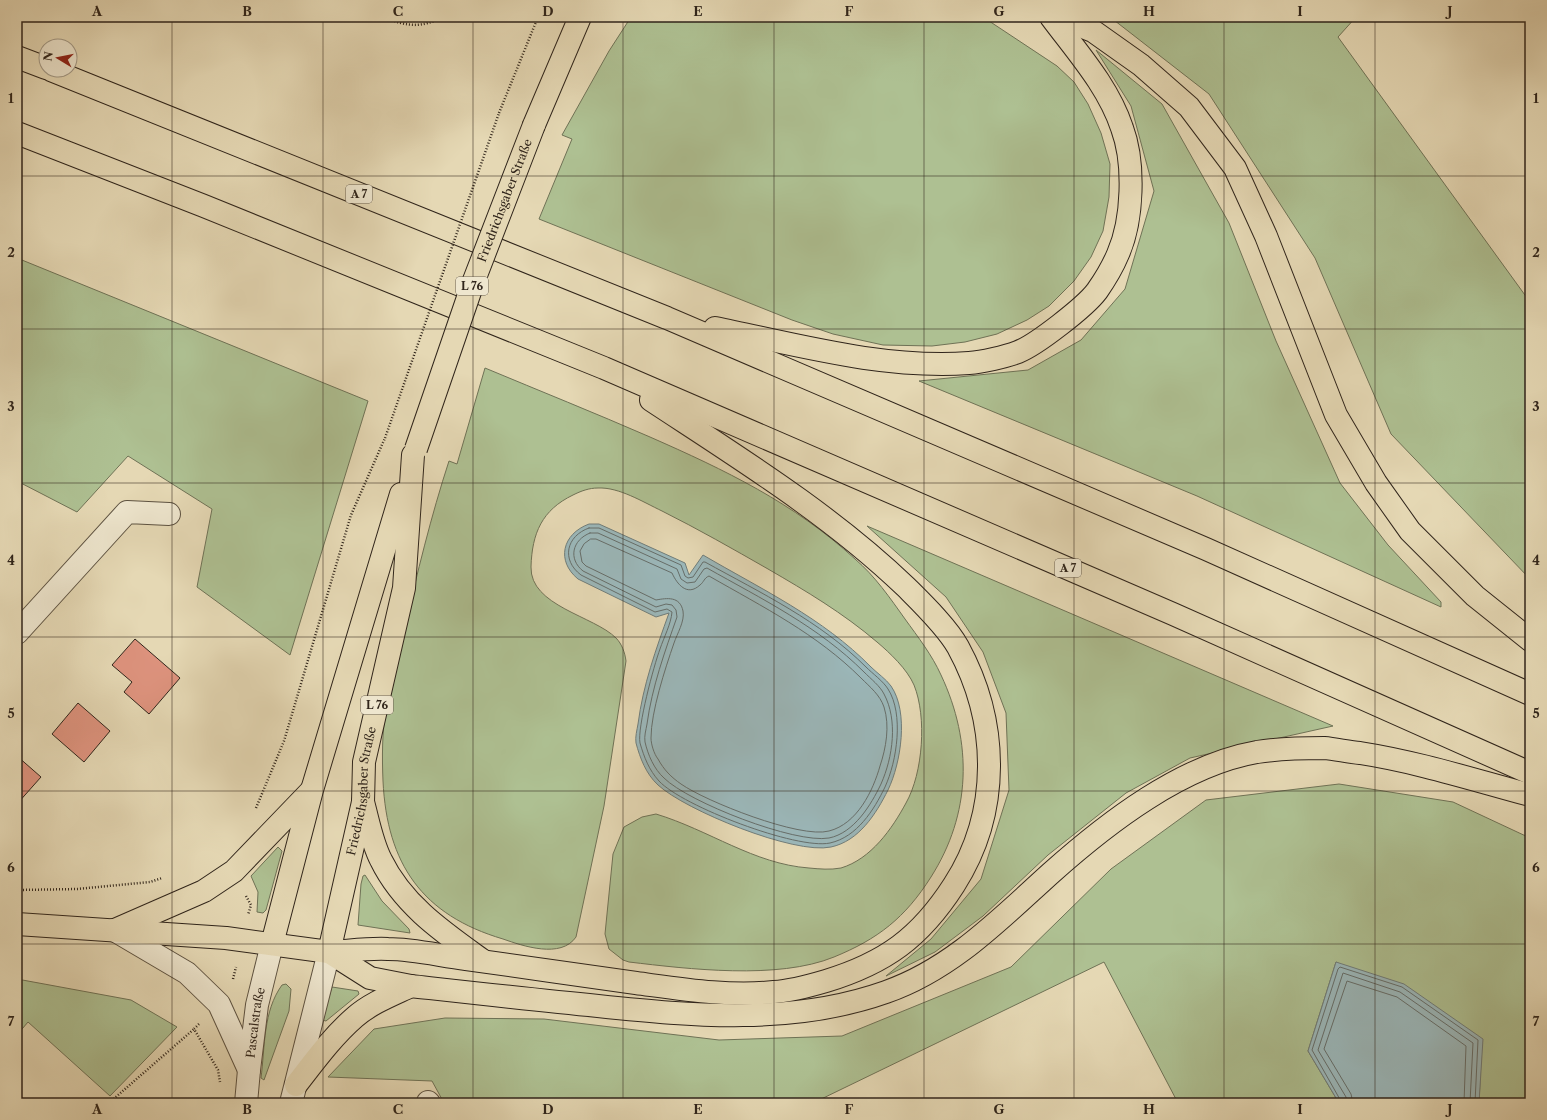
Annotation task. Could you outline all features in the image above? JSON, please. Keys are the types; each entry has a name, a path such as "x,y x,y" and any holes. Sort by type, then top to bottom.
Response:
{"main road":[{"name":"Friedrichsgaber Straße","path":"272,944 312,790 414,452 473,283 534,125 580,17"},
{"path":"667,318 862,358 920,364 971,363 1019,352 1056,329 1096,292 1118,254 1130,212 1130,172 1123,129 1108,94 1051,17"},
{"path":"1058,17 1093,30 1142,66 1189,107 1234,168 1266,236 1336,415 1376,483 1410,531 1475,596 1530,640"},
{"path":"17,57 38,65"},
{"name":"A 7","path":"71,78 667,318 1199,546 1530,694"},
{"name":"A 7","path":"17,133 204,206 604,368 1173,614 1530,773"},
{"path":"328,952 388,949 686,990 774,992 807,986 836,978 881,960 910,939 940,907 960,876 978,838 986,808 990,769 988,731 975,685 956,645 922,603 870,553 771,479 604,368"},
{"name":"Friedrichsgaber Straße","path":"17,924 226,938 328,952 363,802 364,762 404,588 414,452"},
{"path":"328,952 370,978 411,986 677,1014 769,1014 844,1005 887,992 930,973 958,954 999,922 1053,871 1132,807 1208,766 1257,752 1326,748 1389,757 1530,795"},
{"name":"Friedrichsgaber Straße","path":"114,930 204,891 234,871 312,790"},
{"path":"363,802 380,859 398,889 431,923 485,962"},
{"path":"294,1094 331,1041 355,1016 382,999 411,986"}],"street":[{"path":"17,633 127,512 169,514"},
{"name":"Friedrichsgaber Straße","path":"114,930 187,973 219,1004 249,1070"},
{"name":"Pascalstraße","path":"246,1103 258,1006 272,944"},
{"path":"294,1094 328,952"}],"path":[{"path":"383,17 405,25 426,25 445,17"},
{"path":"253,816 284,741 351,515 385,438 499,113 538,17"},
{"path":"17,890 77,889 150,882 164,878"},
{"path":"109,1103 194,1029"}],"green space":[{"path":"631,17 983,17 1057,66 1074,82 1088,104 1101,133 1110,164 1109,197 1103,231 1091,257 1074,281 1049,306 1027,320 997,334 965,342 932,346 883,345 833,334 792,320 539,219 572,139 562,135 609,51"},
{"path":"1110,17 1356,17 1338,37 1530,302 1530,579 1391,434 1315,258 1209,94"},
{"path":"1096,50 1162,104 1229,223 1276,341 1340,483 1388,545 1441,602 1441,607 1197,496 919,381 1028,370 1081,340 1125,289 1154,191 1131,106"},
{"path":"17,258 368,401 290,655 197,587 212,509 128,456 77,512 17,481"},
{"path":"485,368 678,449 732,475 783,504 832,539 862,566 882,588 920,639 941,675 959,726 963,778 960,803 954,828 944,853 931,877 900,916 877,935 850,950 812,964 760,971 705,970 629,962 623,960 609,949 605,934 613,854 624,827 642,817 656,814 769,860 809,868 841,868 862,858 880,842 906,803 912,791 916,776 922,728 918,698 911,679 893,656 864,631 810,594 715,539 622,492 606,488 588,489 573,495 562,501 546,515 537,533 531,567 533,580 541,591 552,601 606,630 616,638 623,649 626,661 604,806 576,937 569,944 561,948 552,949 541,949 511,942 475,929 451,916 430,900 414,882 401,861 392,837 386,811 382,763 386,709 414,588 436,503 449,461 457,464"},
{"path":"867,526 1333,726 1190,758 1126,793 1048,855 983,916 935,952 886,976 931,939 981,879 1009,790 1006,713 983,652 946,597"},
{"path":"1339,784 1453,802 1530,838 1530,1103 1479,1103 1482,1039 1336,962 1308,1051 1339,1103 1178,1103 1104,962 813,1103 444,1103 432,1081 328,1077 374,1029 445,1018 544,1019 719,1040 842,1036 1011,967 1111,869 1206,800"},
{"path":"278,847 282,851 266,910 263,913 257,912 258,892 251,876"},
{"path":"365,875 382,901 409,929 410,933 358,925 361,884 363,876"},
{"path":"17,979 131,1000 177,1027 110,1096 28,1022 17,1035"},
{"path":"286,984 291,989 289,1011 264,1080 261,1078 268,1018 276,995 282,985"},
{"path":"332,987 358,991 359,994 326,1021 322,1020"}],"water":[{"path":"589,524 599,524 685,563 689,575 703,555 769,592 812,619 833,634 889,683 897,697 900,709 901,738 899,752 893,779 888,790 872,817 858,833 841,844 831,847 814,848 792,844 767,837 715,818 672,795 654,781 642,760 636,743 636,736 647,681 669,613 656,617 578,579 571,572 565,556 565,548 573,534 580,528"},
{"path":"1336,962 1404,984 1483,1039 1479,1103 1339,1103 1308,1051"}],"building":[{"path":"135,639 180,678 149,714 124,692 132,682 112,665"},
{"path":"78,703 110,731 84,762 52,734"},
{"path":"17,756 41,777 17,804"},
{"path":"17,1092 27,1103 17,1103"}]}
